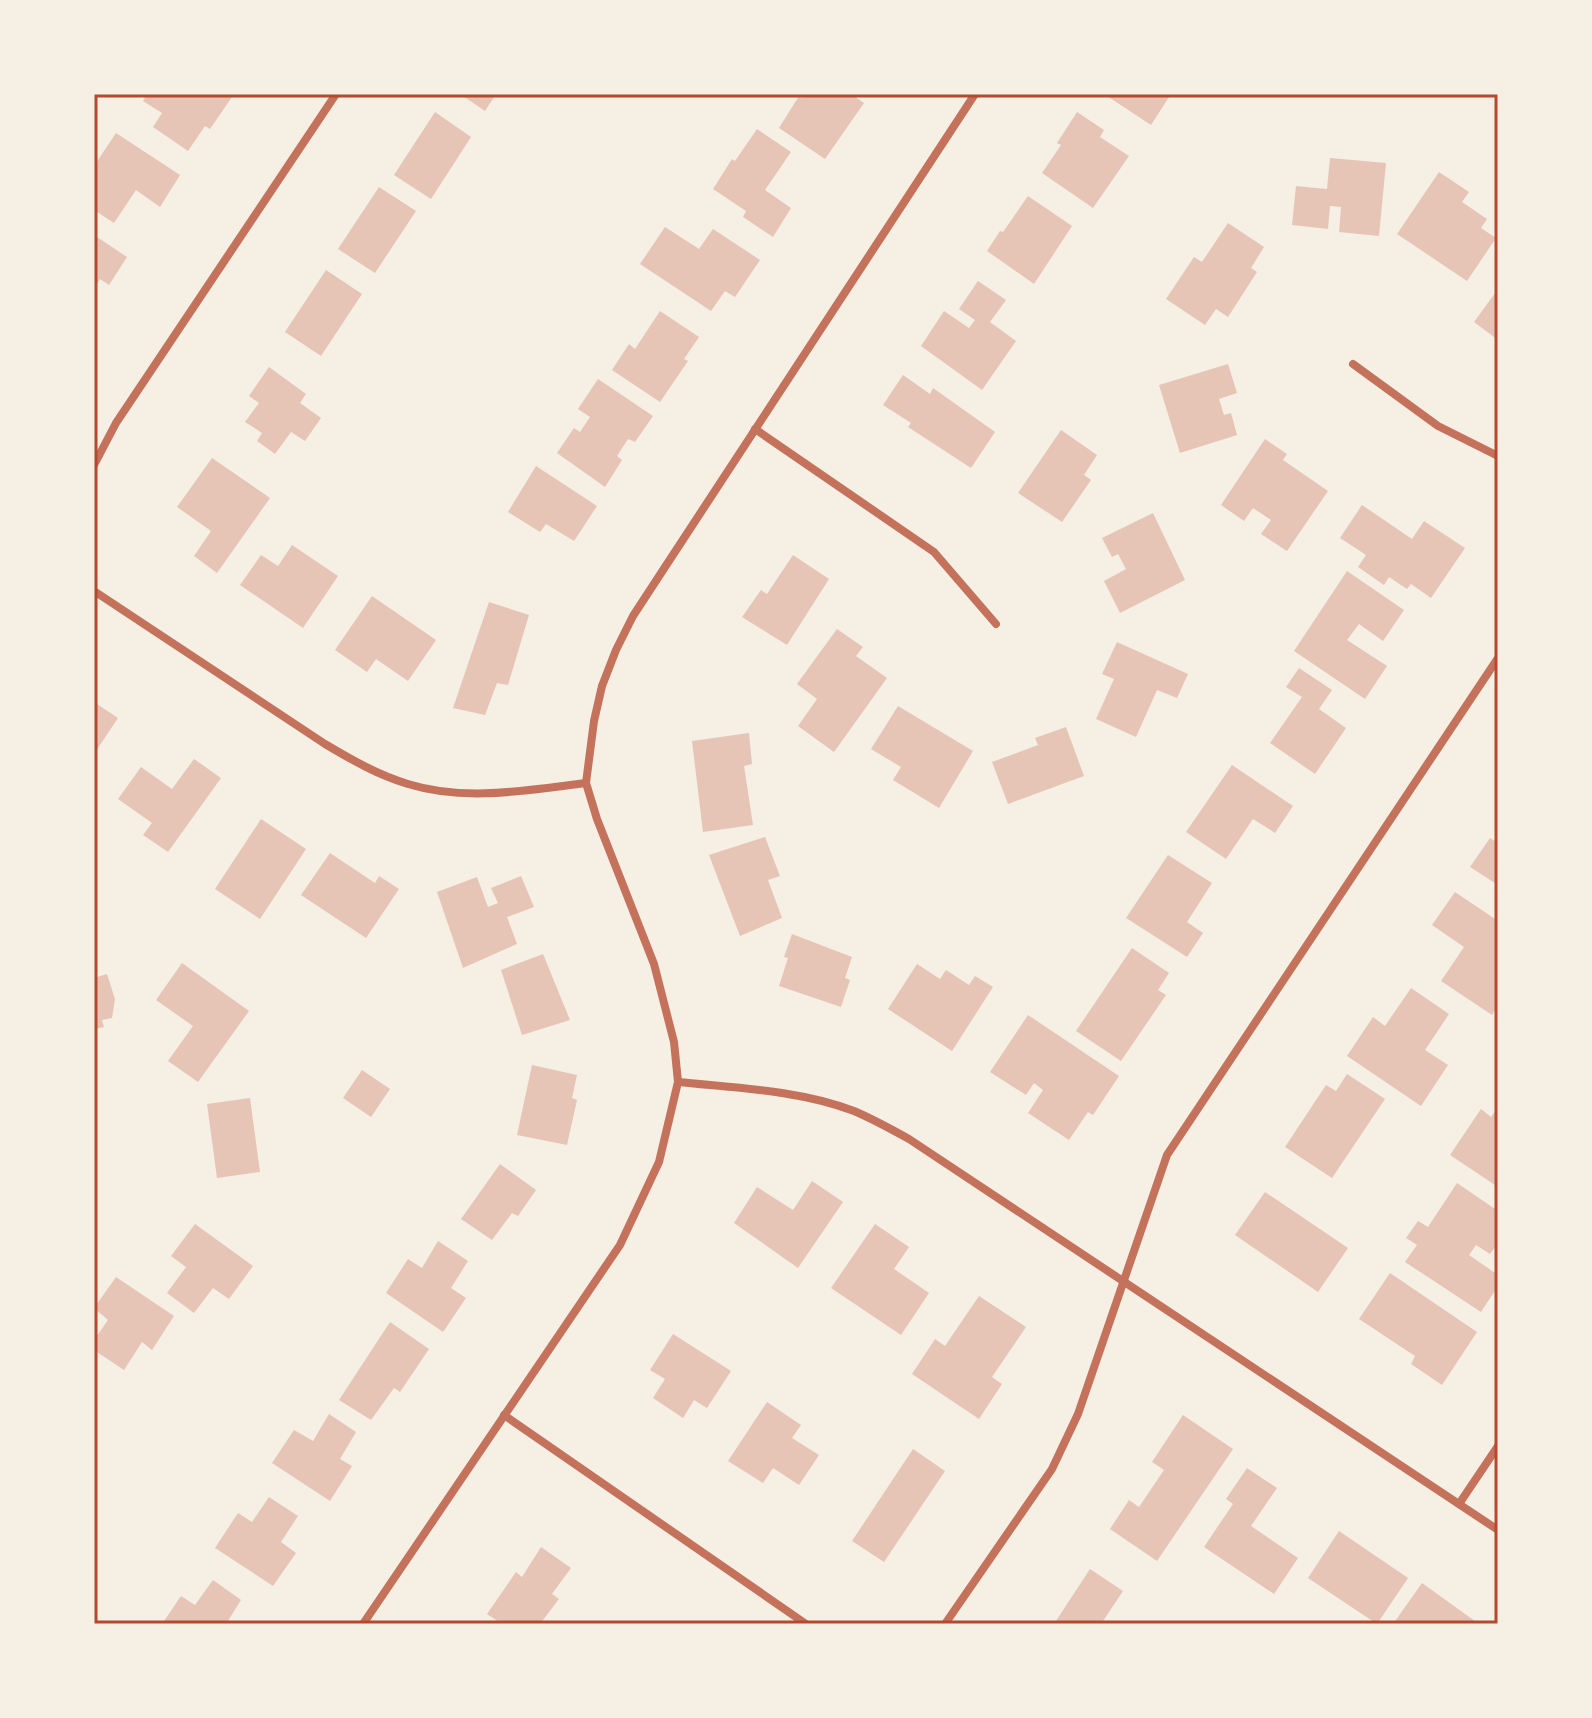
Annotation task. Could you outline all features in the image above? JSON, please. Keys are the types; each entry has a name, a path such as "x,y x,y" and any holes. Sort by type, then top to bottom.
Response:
{"street":[{"path":"94,465 116,423 336,94"},
{"path":"363,1624 620,1245 659,1162 678,1082 674,1042 658,979 586,783 594,721 602,686 616,650 633,616 975,94"},
{"path":"1353,364 1438,426 1498,456"},
{"path":"755,429 934,552 996,624"},
{"path":"94,591 312,736 364,767 409,785 448,793 486,794 586,783"},
{"path":"945,1624 1052,1469 1078,1414 1167,1155 1498,658"},
{"path":"678,1082 793,1095 823,1101 878,1122 909,1139 1498,1530"},
{"path":"504,1415 806,1624"},
{"path":"1459,1504 1498,1446"}],"building":[{"path":"147,94 234,94 210,129 205,126 188,151 153,127 162,113 143,101"},
{"path":"460,94 496,94 485,111"},
{"path":"805,94 857,94 855,97 864,103 825,159 779,128 799,96 802,98"},
{"path":"1104,94 1171,94 1151,125"},
{"path":"435,112 471,137 431,199 394,175"},
{"path":"1077,112 1104,130 1100,137 1129,156 1093,208 1042,173 1061,145 1057,143"},
{"path":"757,129 791,152 765,190 791,208 773,237 743,217 746,211 713,189 732,159 735,161"},
{"path":"116,133 180,175 160,207 136,190 114,223 94,210 94,166"},
{"path":"1330,158 1386,163 1379,236 1339,232 1341,207 1330,206 1328,229 1292,225 1296,186 1327,189"},
{"path":"1439,172 1469,192 1462,202 1487,219 1481,228 1496,238 1467,281 1397,234"},
{"path":"379,187 416,211 375,273 338,249"},
{"path":"1028,196 1072,226 1034,284 987,251"},
{"path":"1228,223 1264,247 1251,268 1257,272 1228,317 1216,309 1205,325 1166,299 1194,257 1202,262"},
{"path":"665,227 699,249 713,229 760,260 735,297 725,291 711,311 640,264"},
{"path":"94,235 127,257 109,285 100,279 94,288"},
{"path":"326,270 362,294 321,356 285,332"},
{"path":"978,281 1006,300 990,322 1016,341 982,390 921,346 944,311 969,328 975,320 959,309"},
{"path":"1498,289 1498,340 1474,322"},
{"path":"660,311 699,337 684,359 688,361 660,402 612,370 629,344 635,349"},
{"path":"1228,364 1237,393 1219,399 1224,415 1231,413 1237,435 1180,453 1159,385"},
{"path":"269,367 306,394 300,403 321,418 305,441 291,432 275,454 257,441 262,433 245,422 259,403 249,396"},
{"path":"903,375 930,394 933,388 995,432 971,468 908,427 911,423 883,405"},
{"path":"598,379 653,416 635,442 628,439 617,456 622,460 605,487 557,453 574,428 580,432 590,417 578,409"},
{"path":"1061,430 1097,455 1084,475 1091,480 1062,522 1018,493"},
{"path":"1265,439 1287,454 1283,460 1328,491 1287,551 1261,534 1271,520 1253,508 1244,521 1221,505"},
{"path":"212,458 270,498 217,573 194,556 211,531 177,507"},
{"path":"536,466 597,506 574,541 546,524 540,532 508,512"},
{"path":"1362,505 1412,539 1424,521 1465,548 1431,598 1411,584 1407,589 1389,577 1384,585 1358,567 1366,555 1340,538"},
{"path":"1153,513 1185,580 1120,613 1104,581 1126,569 1118,554 1112,557 1102,538"},
{"path":"292,545 338,576 303,628 240,585 261,555 278,566"},
{"path":"793,555 829,579 787,645 742,617 761,590 767,594"},
{"path":"1347,571 1404,610 1383,641 1359,624 1347,640 1387,666 1365,699 1294,651"},
{"path":"372,596 436,640 408,681 376,659 367,672 335,650"},
{"path":"489,602 529,615 508,685 497,683 485,715 453,708"},
{"path":"837,629 863,647 856,656 887,678 834,752 798,726 817,699 797,684"},
{"path":"1117,642 1188,674 1177,698 1157,690 1136,737 1096,719 1114,679 1102,674"},
{"path":"1299,668 1332,690 1319,709 1346,728 1315,774 1270,743 1302,697 1286,687"},
{"path":"94,702 118,718 94,754"},
{"path":"898,706 973,751 939,808 893,780 901,767 871,749"},
{"path":"1066,727 1084,776 1008,804 992,762 1038,745 1035,738"},
{"path":"749,733 752,764 744,766 753,825 703,832 692,741"},
{"path":"194,759 221,778 168,852 143,835 152,823 118,799 141,767 172,789"},
{"path":"1232,765 1293,806 1275,833 1253,819 1226,859 1186,832"},
{"path":"261,819 306,849 260,919 215,889"},
{"path":"765,837 780,876 768,880 782,918 740,936 709,855"},
{"path":"1490,838 1498,843 1498,885 1470,867"},
{"path":"330,853 375,883 379,876 399,889 366,938 301,895"},
{"path":"1168,855 1212,883 1187,922 1203,933 1187,957 1126,918"},
{"path":"521,876 534,907 507,917 517,944 463,968 437,892 477,877 488,907 498,903 491,888"},
{"path":"1455,892 1498,921 1498,1005 1492,1015 1441,981 1464,947 1432,925"},
{"path":"792,934 852,957 845,978 850,980 841,1007 779,986"},
{"path":"1132,948 1169,973 1158,990 1166,995 1121,1061 1076,1031"},
{"path":"543,954 570,1020 522,1035 501,970"},
{"path":"182,963 249,1011 198,1082 168,1061 193,1026 156,1000"},
{"path":"917,964 940,979 946,970 969,985 975,976 993,987 952,1051 888,1009"},
{"path":"107,974 115,999 112,1018 102,1020 104,1027 94,1029 94,978"},
{"path":"1411,988 1449,1014 1425,1050 1448,1065 1421,1106 1347,1056 1373,1017 1385,1026"},
{"path":"1028,1015 1119,1076 1093,1115 1088,1112 1069,1140 1028,1113 1043,1090 1034,1083 1026,1095 990,1072"},
{"path":"532,1065 577,1075 572,1098 577,1100 567,1145 517,1135"},
{"path":"362,1070 390,1089 371,1117 343,1098"},
{"path":"1347,1074 1385,1099 1332,1178 1285,1147 1326,1085 1336,1091"},
{"path":"250,1098 260,1172 217,1178 207,1104"},
{"path":"1498,1107 1498,1187 1450,1155 1481,1109 1491,1117"},
{"path":"500,1164 536,1190 518,1216 512,1213 492,1240 461,1219"},
{"path":"812,1181 843,1202 798,1268 734,1223 757,1187 793,1210"},
{"path":"1457,1183 1498,1211 1498,1243 1490,1254 1476,1245 1469,1255 1498,1275 1498,1286 1481,1312 1405,1262 1417,1245 1406,1238 1418,1221 1428,1227"},
{"path":"1265,1192 1348,1248 1318,1292 1235,1235"},
{"path":"195,1224 253,1266 229,1299 213,1288 194,1313 167,1293 186,1267 171,1256"},
{"path":"875,1224 909,1247 894,1269 929,1293 901,1335 831,1288"},
{"path":"438,1241 468,1261 451,1288 466,1298 443,1332 386,1293 408,1259 422,1268"},
{"path":"1390,1273 1477,1332 1442,1385 1411,1364 1415,1356 1359,1319"},
{"path":"116,1277 174,1316 152,1350 142,1342 124,1370 94,1350 94,1340 108,1320 94,1308"},
{"path":"979,1296 1026,1327 992,1377 1002,1384 979,1419 912,1374 935,1339 945,1346"},
{"path":"390,1322 429,1349 400,1392 394,1388 371,1420 339,1400"},
{"path":"673,1334 731,1371 707,1408 694,1400 683,1418 653,1398 665,1379 650,1370"},
{"path":"767,1402 801,1425 792,1438 819,1455 799,1485 773,1468 763,1483 728,1461"},
{"path":"329,1414 356,1432 340,1459 352,1466 330,1501 272,1463 294,1430 313,1441"},
{"path":"1183,1415 1233,1449 1157,1561 1110,1529 1129,1500 1139,1507 1164,1470 1152,1462"},
{"path":"913,1449 945,1471 884,1562 852,1541"},
{"path":"1247,1468 1277,1488 1251,1526 1298,1558 1274,1594 1204,1547 1233,1504 1226,1499"},
{"path":"269,1497 298,1516 281,1542 296,1553 273,1586 215,1548 238,1513 252,1522"},
{"path":"1339,1531 1408,1578 1377,1624 1308,1578"},
{"path":"541,1547 571,1568 552,1594 559,1599 540,1624 502,1624 487,1614 516,1572 522,1577"},
{"path":"1090,1569 1123,1591 1101,1624 1054,1624"},
{"path":"213,1580 241,1600 226,1624 162,1624 181,1596 195,1605"},
{"path":"1422,1583 1479,1624 1393,1624"}]}
